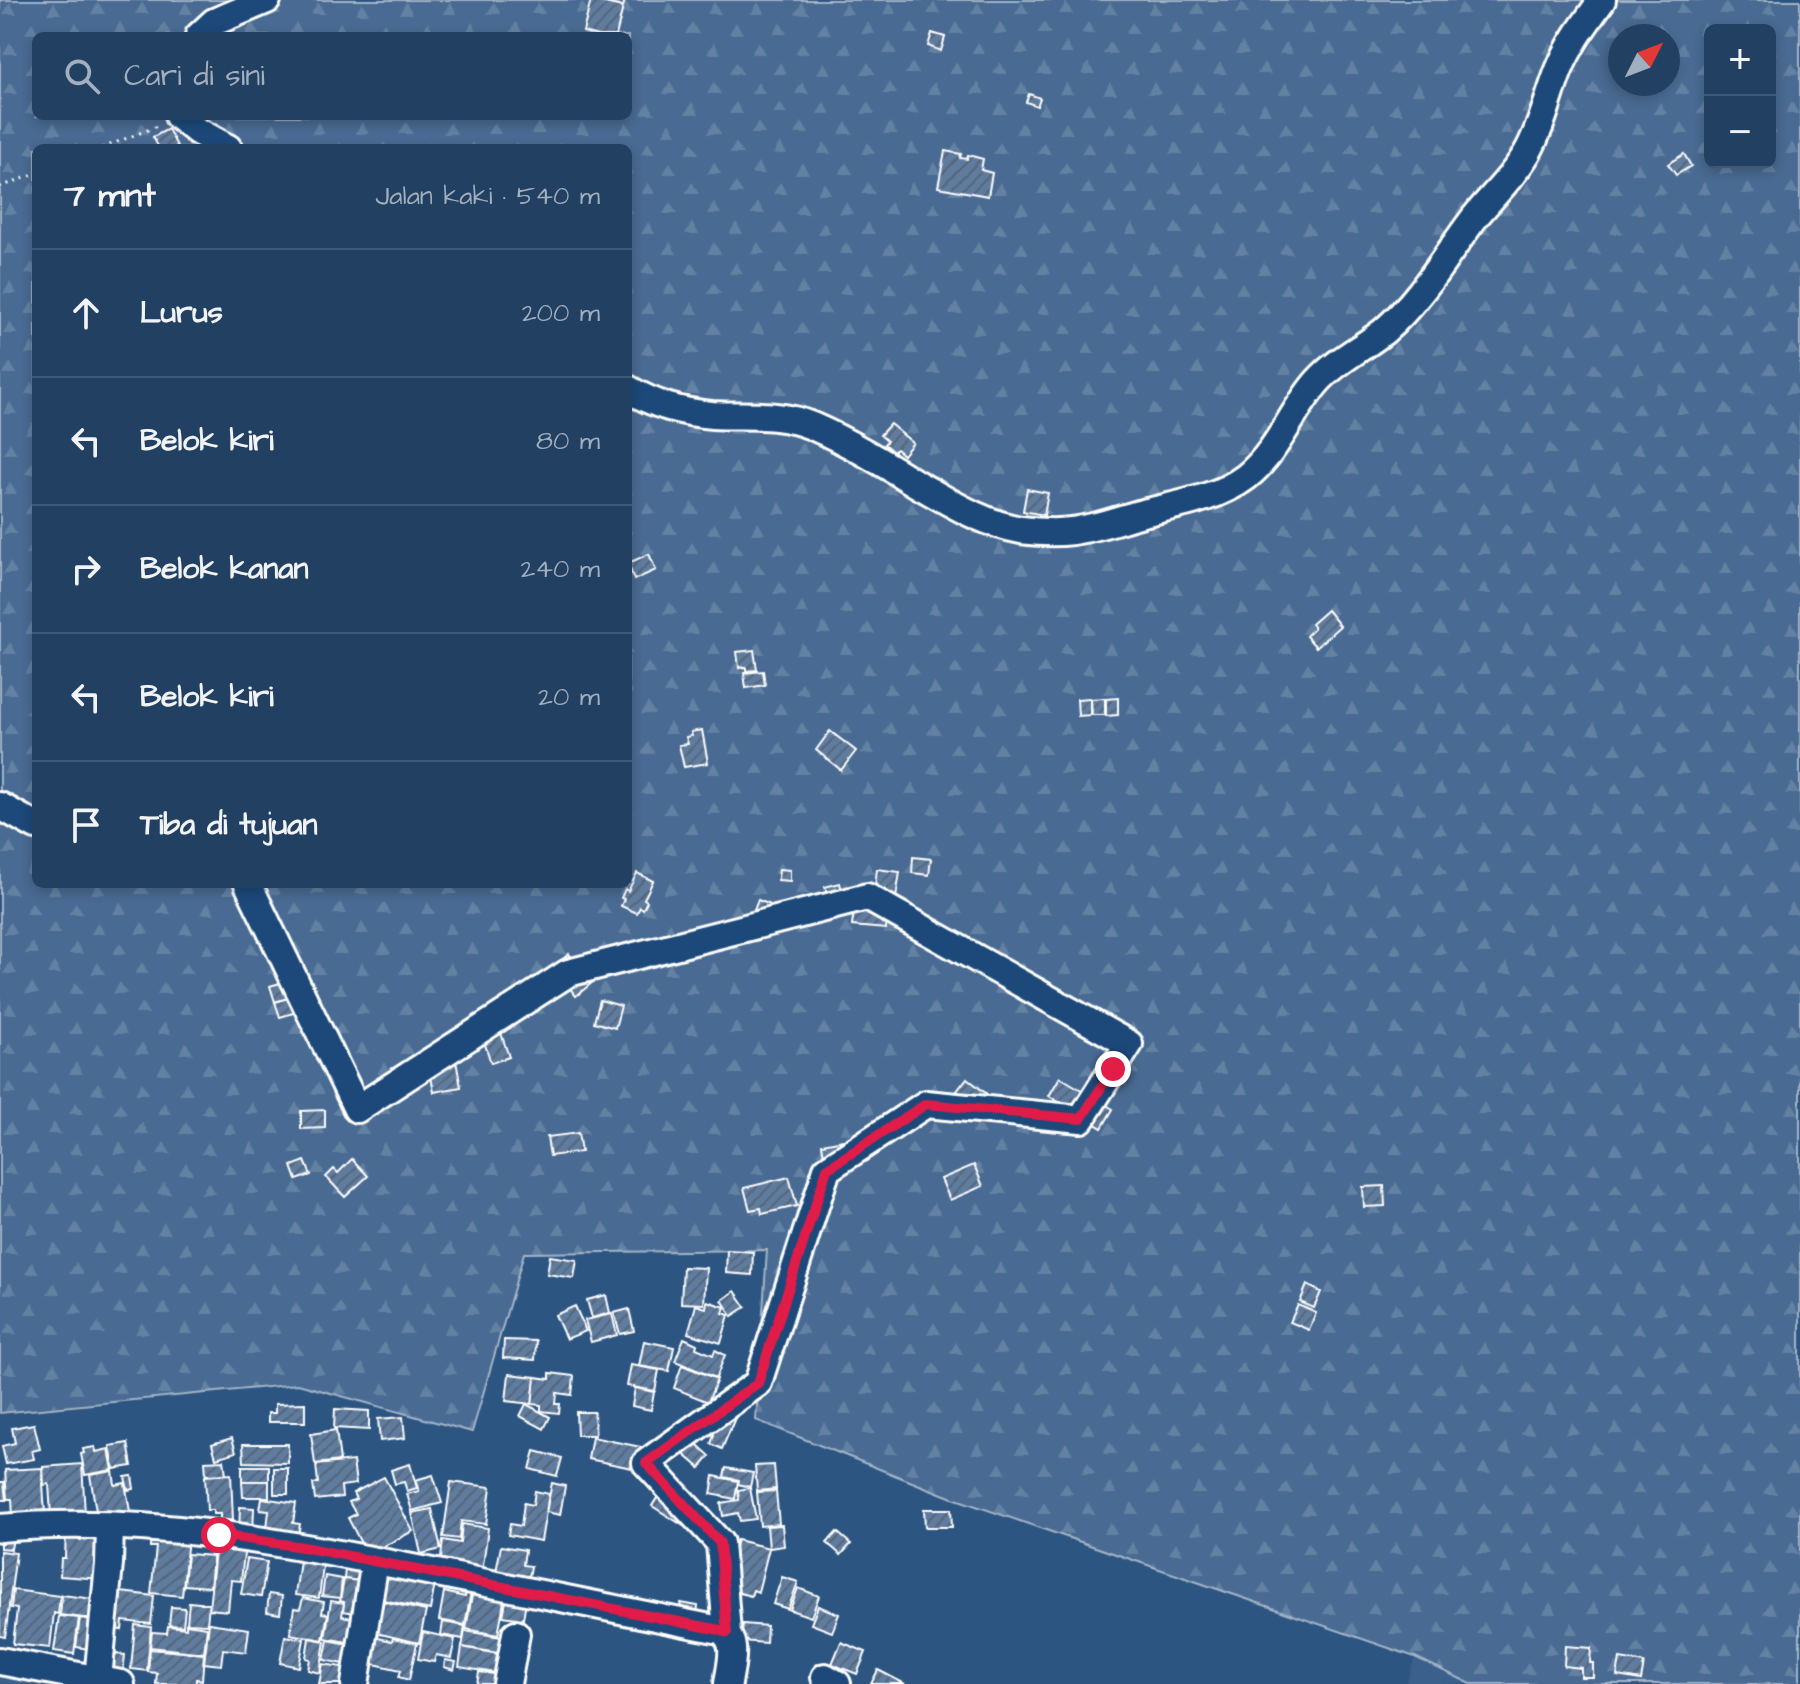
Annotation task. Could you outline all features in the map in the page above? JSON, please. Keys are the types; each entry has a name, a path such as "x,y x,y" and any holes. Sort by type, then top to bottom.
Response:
{"street":[{"path":"203,32 214,22 267,0"},
{"path":"632,391 648,401 677,411 773,416 812,426 861,450 962,510 999,525 1025,530 1070,531 1225,490 1247,476 1265,459 1304,397 1322,377 1383,331 1402,312 1490,198 1517,169 1537,134 1559,68 1602,0"},
{"path":"183,120 222,144"},
{"path":"0,806 32,824"},
{"path":"250,888 357,1109 568,973 867,897 1129,1044 1081,1119 926,1104 827,1169 758,1383 646,1463 720,1543 727,1633 733,1645 728,1684"},
{"path":"0,1528 39,1524 110,1526 279,1542 727,1633"},
{"path":"0,1661 110,1682 110,1526"},
{"path":"355,1684 375,1561"},
{"path":"507,1684 516,1634"}],"path":[{"path":"112,144 171,120"},
{"path":"0,187 32,175"}],"shaded area":[{"path":"1415,1657 1471,1684 1406,1684"},
{"path":"0,1664 117,1684 0,1684"}],"green space":[{"path":"0,0 1800,0 1800,1684 1471,1684 1415,1657 950,1497 756,1420 767,1250 524,1253 472,1432 298,1384 0,1413"}],"building":[{"path":"591,0 623,7 617,32 583,32"},
{"path":"594,0 625,0 623,7"},
{"path":"932,33 945,37 941,51 928,46"},
{"path":"1029,94 1040,98 1037,106 1026,102"},
{"path":"168,129 176,144 157,144 153,137"},
{"path":"945,151 961,154 960,158 967,159 968,155 983,159 981,170 992,173 988,196 938,187"},
{"path":"1684,154 1691,166 1676,175 1668,164"},
{"path":"890,424 913,443 903,455 896,449 893,452 880,435"},
{"path":"1027,489 1048,493 1044,515 1023,511"},
{"path":"649,554 656,570 634,580 632,561"},
{"path":"1327,610 1340,626 1316,647 1306,636 1314,628 1311,624"},
{"path":"754,650 757,670 739,668 737,652"},
{"path":"763,671 765,685 746,688 744,673"},
{"path":"1090,698 1090,715 1078,716 1077,699"},
{"path":"1105,698 1105,715 1092,715 1091,699"},
{"path":"1118,698 1118,715 1106,716 1106,699"},
{"path":"702,730 708,763 684,767 679,745 688,744 686,737 692,736 691,732"},
{"path":"830,731 856,751 841,770 816,750"},
{"path":"913,857 931,859 929,875 912,873"},
{"path":"779,869 790,870 790,881 778,880"},
{"path":"877,869 900,872 896,898 874,895"},
{"path":"637,873 653,881 644,899 647,901 643,909 640,907 637,913 621,906 625,889 628,891 632,888"},
{"path":"840,883 844,897 830,902 825,887"},
{"path":"758,900 783,910 751,918"},
{"path":"880,907 887,918 886,929 852,926 854,910"},
{"path":"569,954 593,982 576,996 553,967"},
{"path":"294,979 299,995 275,1002 270,986"},
{"path":"305,993 310,1008 280,1017 275,1002"},
{"path":"600,1000 621,1006 615,1028 594,1022"},
{"path":"499,1027 509,1057 491,1063 481,1032"},
{"path":"455,1056 461,1087 434,1092 428,1061"},
{"path":"1060,1077 1113,1109 1102,1128 1049,1096"},
{"path":"967,1078 988,1095 974,1113 953,1096"},
{"path":"325,1110 325,1128 301,1129 301,1111"},
{"path":"578,1133 581,1152 550,1156 547,1137"},
{"path":"849,1139 853,1156 825,1161 822,1144"},
{"path":"352,1159 368,1176 345,1197 326,1177 334,1169 338,1173"},
{"path":"305,1161 311,1175 297,1180 292,1166"},
{"path":"974,1165 983,1186 950,1200 941,1179"},
{"path":"789,1177 797,1206 762,1214 761,1208 750,1210 744,1188"},
{"path":"1384,1186 1385,1206 1364,1207 1363,1187"},
{"path":"727,1250 753,1252 752,1275 726,1273"},
{"path":"550,1256 577,1260 574,1278 547,1274"},
{"path":"683,1267 706,1268 704,1304 681,1303"},
{"path":"1307,1285 1321,1292 1314,1308 1300,1302"},
{"path":"735,1291 746,1307 732,1316 722,1300"},
{"path":"606,1295 610,1313 592,1318 587,1300"},
{"path":"707,1301 725,1307 723,1313 729,1315 721,1343 688,1333 696,1305 706,1308"},
{"path":"1298,1305 1316,1313 1309,1330 1290,1322"},
{"path":"575,1306 586,1331 566,1339 555,1315"},
{"path":"629,1309 634,1331 620,1334 614,1313"},
{"path":"612,1314 617,1335 591,1342 585,1320"},
{"path":"684,1338 697,1344 696,1348 713,1355 715,1350 725,1355 716,1378 675,1361"},
{"path":"504,1340 536,1341 535,1360 503,1358"},
{"path":"644,1341 674,1347 669,1371 639,1366"},
{"path":"631,1365 659,1370 655,1391 627,1386"},
{"path":"682,1365 717,1379 708,1402 674,1388"},
{"path":"550,1373 574,1376 572,1395 557,1393 559,1413 541,1411 541,1405 532,1404 535,1377 550,1379"},
{"path":"509,1374 535,1377 532,1404 506,1401"},
{"path":"635,1388 654,1392 651,1410 632,1406"},
{"path":"305,1403 305,1422 268,1422 268,1413 275,1413 275,1404"},
{"path":"526,1404 550,1417 544,1429 520,1416"},
{"path":"740,1406 722,1449 711,1444 714,1435 708,1433"},
{"path":"335,1409 369,1411 369,1430 334,1428"},
{"path":"576,1412 594,1412 595,1435 577,1435"},
{"path":"403,1417 405,1438 380,1441 378,1419"},
{"path":"34,1424 40,1449 32,1451 34,1459 6,1464 2,1446 15,1443 12,1428"},
{"path":"336,1430 340,1461 315,1464 311,1434"},
{"path":"592,1437 641,1447 637,1469 588,1459"},
{"path":"689,1437 710,1456 700,1468 672,1444"},
{"path":"232,1438 236,1452 216,1458 212,1444"},
{"path":"128,1443 132,1466 114,1469 110,1446"},
{"path":"243,1444 288,1444 288,1463 244,1462"},
{"path":"95,1447 96,1452 109,1449 113,1470 85,1475 81,1454 84,1453 83,1449"},
{"path":"535,1451 562,1458 557,1476 530,1469"},
{"path":"224,1460 226,1474 206,1475 205,1461"},
{"path":"353,1461 356,1484 341,1486 342,1497 315,1500 313,1484 318,1483 316,1465"},
{"path":"82,1464 85,1514 51,1516 49,1484 44,1485 43,1467"},
{"path":"410,1464 417,1488 407,1491 404,1482 395,1484 391,1470"},
{"path":"774,1465 776,1489 757,1491 755,1466"},
{"path":"242,1466 269,1466 269,1481 242,1481"},
{"path":"42,1468 45,1515 13,1517 12,1499 7,1499 5,1470"},
{"path":"274,1468 288,1468 288,1494 274,1494"},
{"path":"726,1468 753,1473 750,1487 738,1484 739,1480 724,1477"},
{"path":"113,1471 115,1485 125,1483 131,1517 98,1523 90,1475"},
{"path":"231,1474 233,1520 220,1521 220,1514 207,1510 205,1476"},
{"path":"433,1475 442,1503 412,1511 407,1494 419,1491 415,1480"},
{"path":"132,1476 134,1489 128,1490 125,1477"},
{"path":"714,1476 738,1481 735,1499 711,1494"},
{"path":"384,1477 413,1531 367,1555 348,1518 356,1514 349,1502 356,1499 353,1493"},
{"path":"242,1481 269,1481 269,1497 243,1497"},
{"path":"0,1482 4,1482 6,1500 0,1500"},
{"path":"451,1482 491,1487 486,1524 461,1521 459,1539 443,1537"},
{"path":"552,1483 565,1486 560,1515 546,1512"},
{"path":"750,1488 756,1519 740,1521 738,1513 723,1516 721,1503 739,1500 738,1490"},
{"path":"662,1490 694,1510 684,1526 652,1506"},
{"path":"535,1491 549,1494 541,1541 508,1535 510,1524 521,1526 524,1503 533,1505"},
{"path":"776,1491 779,1524 760,1526 757,1492"},
{"path":"262,1498 296,1503 293,1523 300,1524 298,1536 266,1536 269,1511 260,1510"},
{"path":"240,1507 254,1508 253,1534 239,1533"},
{"path":"432,1509 441,1549 421,1554 412,1513"},
{"path":"924,1509 951,1509 952,1527 925,1527"},
{"path":"462,1524 488,1528 482,1573 440,1568 443,1540 460,1543"},
{"path":"782,1525 784,1546 769,1548 767,1526"},
{"path":"66,1530 104,1533 102,1579 60,1576 61,1558 65,1558"},
{"path":"837,1532 851,1544 841,1555 827,1543"},
{"path":"151,1534 188,1538 182,1596 151,1593 156,1547 150,1547"},
{"path":"0,1536 13,1538 11,1549 0,1548"},
{"path":"737,1540 769,1548 758,1592 753,1590 751,1596 736,1592 738,1583 726,1580"},
{"path":"216,1541 245,1544 241,1581 231,1580 228,1611 209,1609"},
{"path":"501,1546 525,1550 523,1565 531,1566 529,1578 496,1572"},
{"path":"0,1551 16,1553 5,1637 0,1636"},
{"path":"187,1554 213,1556 210,1587 184,1585"},
{"path":"301,1554 324,1558 319,1598 295,1595"},
{"path":"247,1559 267,1562 261,1597 241,1594"},
{"path":"346,1561 369,1565 367,1582 344,1579"},
{"path":"381,1567 435,1584 430,1610 374,1598"},
{"path":"325,1576 342,1579 340,1598 322,1596"},
{"path":"782,1577 798,1582 788,1609 773,1604"},
{"path":"344,1579 366,1582 362,1614 343,1611 344,1602 340,1601"},
{"path":"474,1584 506,1590 498,1635 466,1629"},
{"path":"467,1587 472,1587 465,1625 439,1620 444,1592 465,1597"},
{"path":"798,1588 819,1596 811,1617 790,1610"},
{"path":"13,1590 60,1596 58,1614 54,1613 50,1648 13,1644 17,1609 11,1608"},
{"path":"112,1591 154,1596 151,1624 123,1621 122,1630 108,1628"},
{"path":"508,1591 527,1594 523,1619 503,1616"},
{"path":"269,1594 282,1596 280,1614 267,1612"},
{"path":"62,1595 102,1600 99,1620 60,1615"},
{"path":"303,1598 324,1602 322,1613 328,1614 323,1640 290,1634 294,1608 300,1609"},
{"path":"331,1601 344,1603 342,1616 362,1620 358,1644 325,1638"},
{"path":"382,1601 426,1611 419,1643 372,1632"},
{"path":"189,1602 209,1604 207,1624 187,1623"},
{"path":"681,1603 698,1606 696,1620 678,1616"},
{"path":"818,1606 839,1614 832,1632 811,1624"},
{"path":"171,1607 185,1608 183,1626 169,1625"},
{"path":"59,1616 79,1618 74,1654 54,1651"},
{"path":"80,1618 99,1621 96,1650 76,1647"},
{"path":"443,1622 465,1626 463,1639 441,1635"},
{"path":"209,1623 249,1629 246,1652 223,1649 221,1665 204,1663"},
{"path":"186,1624 207,1627 204,1653 150,1647 152,1632 167,1633 168,1626 186,1628"},
{"path":"743,1624 767,1626 766,1643 741,1641"},
{"path":"135,1625 151,1627 147,1671 131,1669"},
{"path":"465,1631 501,1637 498,1653 462,1647"},
{"path":"423,1632 455,1639 451,1658 436,1655 434,1662 418,1659"},
{"path":"285,1636 304,1639 299,1667 280,1663"},
{"path":"374,1637 417,1643 409,1680 399,1677 401,1670 369,1663"},
{"path":"309,1638 325,1641 320,1673 308,1670"},
{"path":"328,1640 359,1646 355,1666 324,1660"},
{"path":"841,1642 866,1652 857,1674 832,1664"},
{"path":"1565,1646 1591,1648 1593,1677 1581,1677 1581,1668 1564,1666"},
{"path":"462,1647 498,1654 495,1673 459,1667"},
{"path":"150,1649 204,1654 202,1680 196,1679 196,1684 156,1684 157,1673 148,1672"},
{"path":"106,1653 125,1655 123,1674 104,1672"},
{"path":"1620,1659 1644,1663 1641,1680 1617,1676"},
{"path":"445,1660 456,1662 454,1670 444,1667"},
{"path":"323,1664 354,1669 351,1684 319,1684"},
{"path":"878,1670 905,1684 871,1684"},
{"path":"479,1672 502,1675 501,1684 477,1684"}],"route":[{"path":"219,1535 279,1542 727,1633 720,1543 646,1463 758,1383 827,1169 926,1104 1081,1119 1113,1069"}]}
